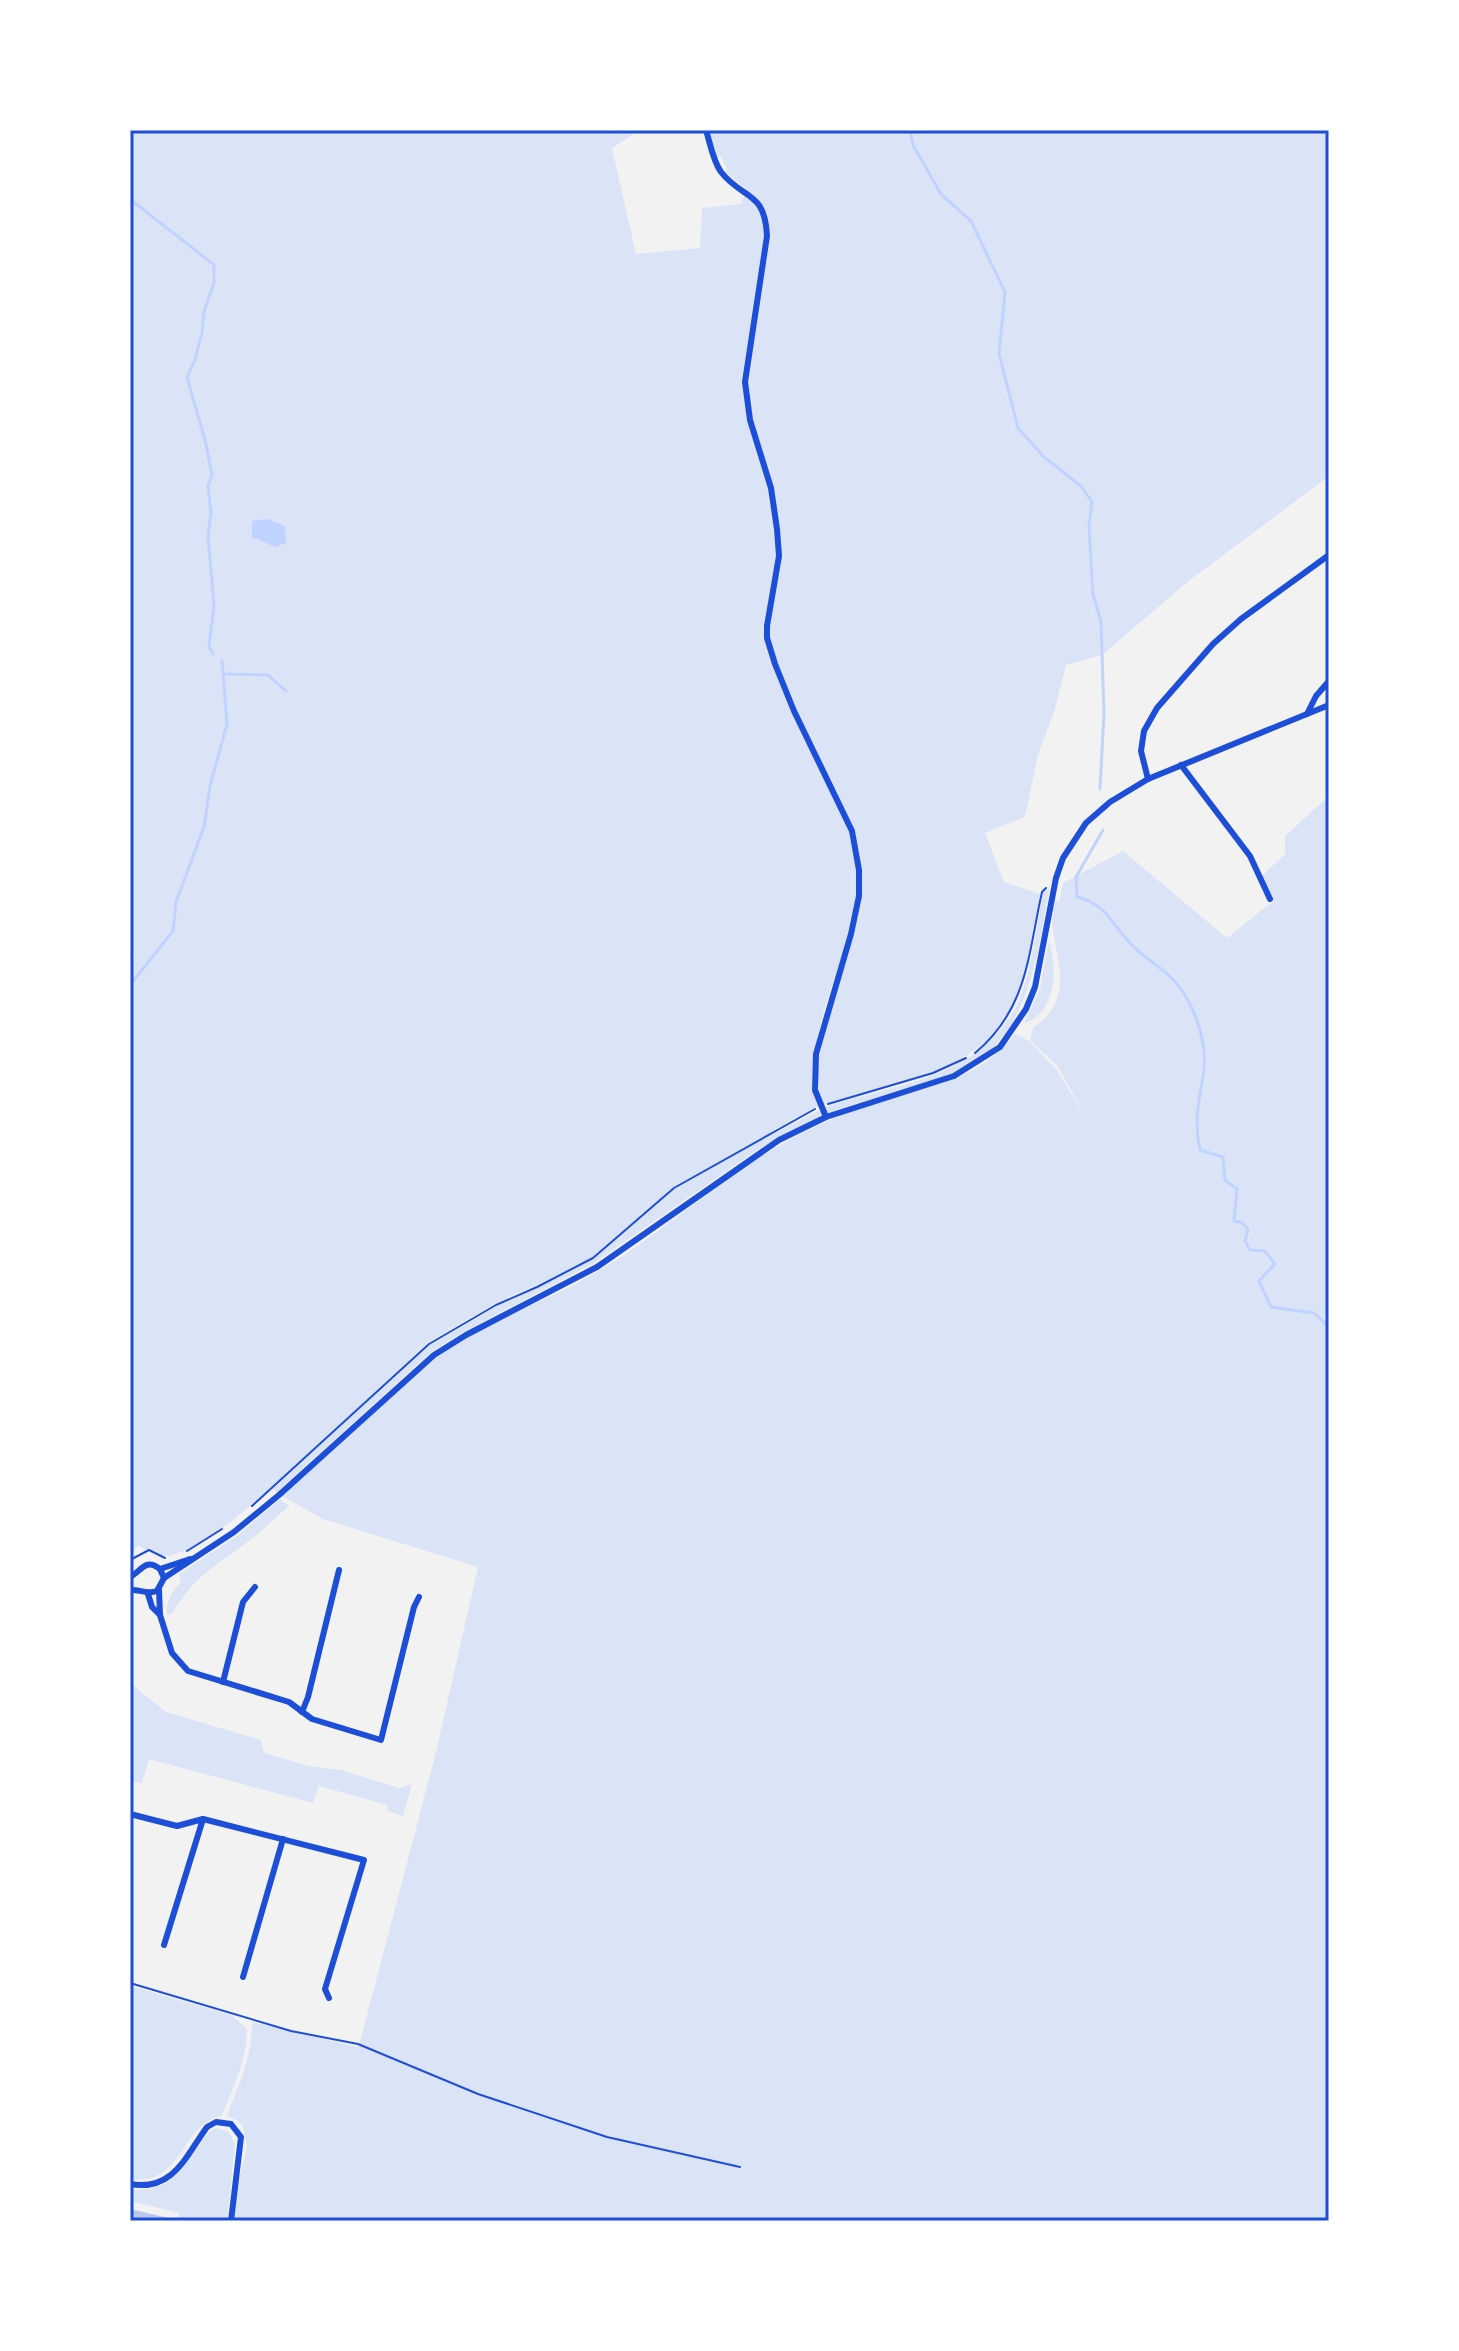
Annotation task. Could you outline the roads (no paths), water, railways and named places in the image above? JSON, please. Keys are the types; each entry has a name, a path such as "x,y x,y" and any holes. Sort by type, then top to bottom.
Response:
{"street":[{"path":"706,130 722,173 759,202 766,218 767,236 745,382 750,420 771,488 777,529 779,556 769,607 767,638 794,711 841,804 857,849 859,896 816,1054 815,1090 826,1117"},
{"path":"1148,779 1141,751 1142,741 1157,708 1213,644 1241,619 1329,555"},
{"path":"1307,714 1316,696 1329,681"},
{"path":"419,1597 381,1740 312,1719 289,1702 188,1671 172,1653 160,1615 159,1590 164,1578 234,1532 279,1495 434,1355 597,1267 779,1140 826,1117 954,1076 1000,1047 1031,998 1056,878 1063,858 1086,823 1110,802 1148,779 1329,705"},
{"path":"1181,765 1250,856 1270,899"},
{"path":"160,1615 152,1607 148,1594 139,1589 132,1576 146,1565 160,1569 194,1558"},
{"path":"160,1569 164,1578"},
{"path":"302,1712 339,1570"},
{"path":"223,1682 243,1602 255,1587"},
{"path":"130,1590 139,1589"},
{"path":"148,1594 159,1590"},
{"path":"130,1814 177,1826 203,1819 364,1860 325,1989 329,1998"},
{"path":"164,1945 203,1819"},
{"path":"243,1977 283,1839"},
{"path":"130,2184 144,2187 172,2175 207,2127 216,2122 231,2124 241,2137 231,2221"}],"water":[{"path":"268,519 285,526 286,543 275,547 252,537 252,521"}],"waterway":[{"path":"910,130 913,145 941,194 971,221 1005,292 999,354 1018,428 1044,457 1081,486 1092,502 1089,526 1093,594 1101,622 1104,713 1100,789"},
{"path":"130,199 214,265 214,283 204,311 195,360 187,377 212,475 208,486 211,513 208,536 214,605 209,647 213,654"},
{"path":"130,985 173,931 176,902 204,827 210,786 227,724 222,660"},
{"path":"224,674 268,675 286,691"},
{"path":"1103,830 1076,877 1077,897 1102,909 1131,944 1176,983 1187,999 1197,1020 1204,1054 1197,1122 1200,1150 1223,1157 1225,1180 1237,1189 1234,1221 1241,1222 1248,1229 1245,1241 1250,1250 1265,1251 1275,1264 1259,1281 1271,1307 1314,1313 1329,1327"}]}
